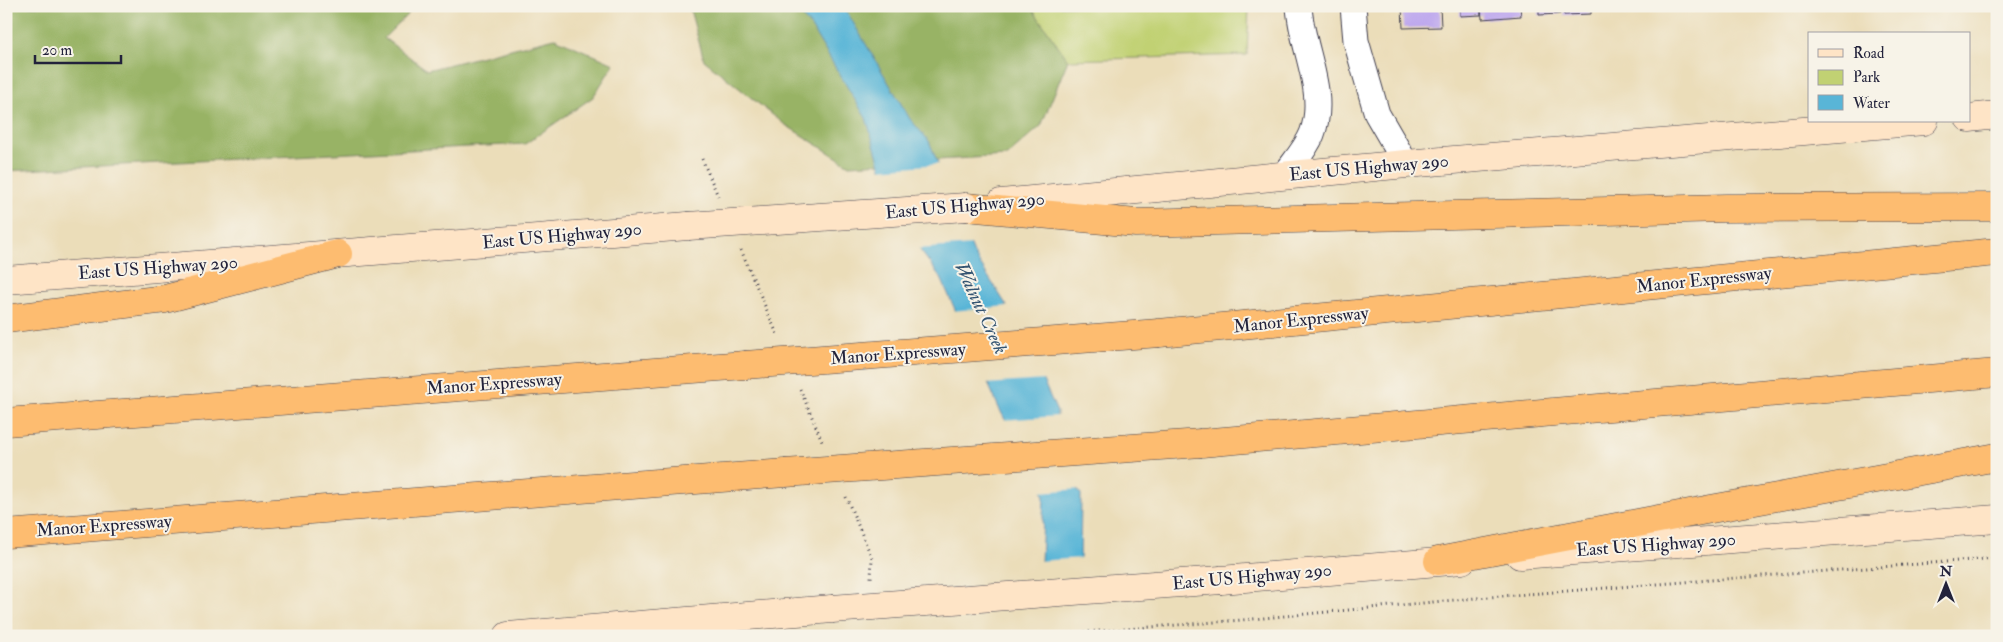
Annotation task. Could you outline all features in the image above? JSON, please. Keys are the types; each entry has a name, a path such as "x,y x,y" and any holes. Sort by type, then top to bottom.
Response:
{"highway":[{"path":"966,207 1136,223 1726,208 1997,207"},
{"name":"Manor Expressway","path":"6,422 1159,333 1997,252"},
{"path":"6,319 164,299 338,254"},
{"name":"Manor Expressway","path":"6,534 785,473 1202,443 1997,373"},
{"path":"1438,561 1711,508 1997,457"}],"main road":[{"path":"1970,118 1997,115"},
{"name":"East US Highway 290","path":"6,280 688,226 966,207 1406,164 1912,122"},
{"name":"East US Highway 290","path":"508,636 1438,561 1997,519"}],"street":[{"path":"1284,176 1311,135 1318,111 1315,84 1307,54 1299,6"},
{"path":"1353,6 1356,41 1376,114 1406,164"}],"path":[{"path":"702,159 722,204"},
{"path":"741,250 779,340"},
{"path":"799,386 826,449"},
{"path":"845,494 872,558 871,586"},
{"path":"1034,636 1242,620 1495,596 1997,558"}],"green space":[{"path":"6,6 416,6 384,38 427,70 555,38 614,64 593,97 525,144 6,171"},
{"path":"689,6 1030,6 1068,60 1041,126 1007,156 849,165 784,124 704,60"},
{"path":"1030,6 1249,6 1247,55 1068,60"}],"water":[{"name":"Walnut Creek","path":"794,6 844,7 910,119 929,141 975,256 1016,320 1057,412 1055,447 1060,469 1081,494 1080,569 1039,606 1044,496 999,408 941,278 917,246 882,171 866,118 811,27"}],"pier":[{"path":"940,164 973,245 915,249 879,169"},
{"path":"1010,306 1018,319 1045,380 985,384 952,311"},
{"path":"1059,416 1057,446 1062,468 1080,489 1040,492 1002,420"},
{"path":"1083,558 1083,569 1073,602 1073,636 1034,636 1039,561"}],"building":[{"path":"1402,6 1440,6 1441,27 1403,28"},
{"path":"1460,6 1480,6 1481,15 1460,16"},
{"path":"1481,6 1520,6 1521,16 1482,19"},
{"path":"1539,6 1560,6 1560,14 1539,15"},
{"path":"1563,6 1591,6 1591,14 1564,15"}]}
